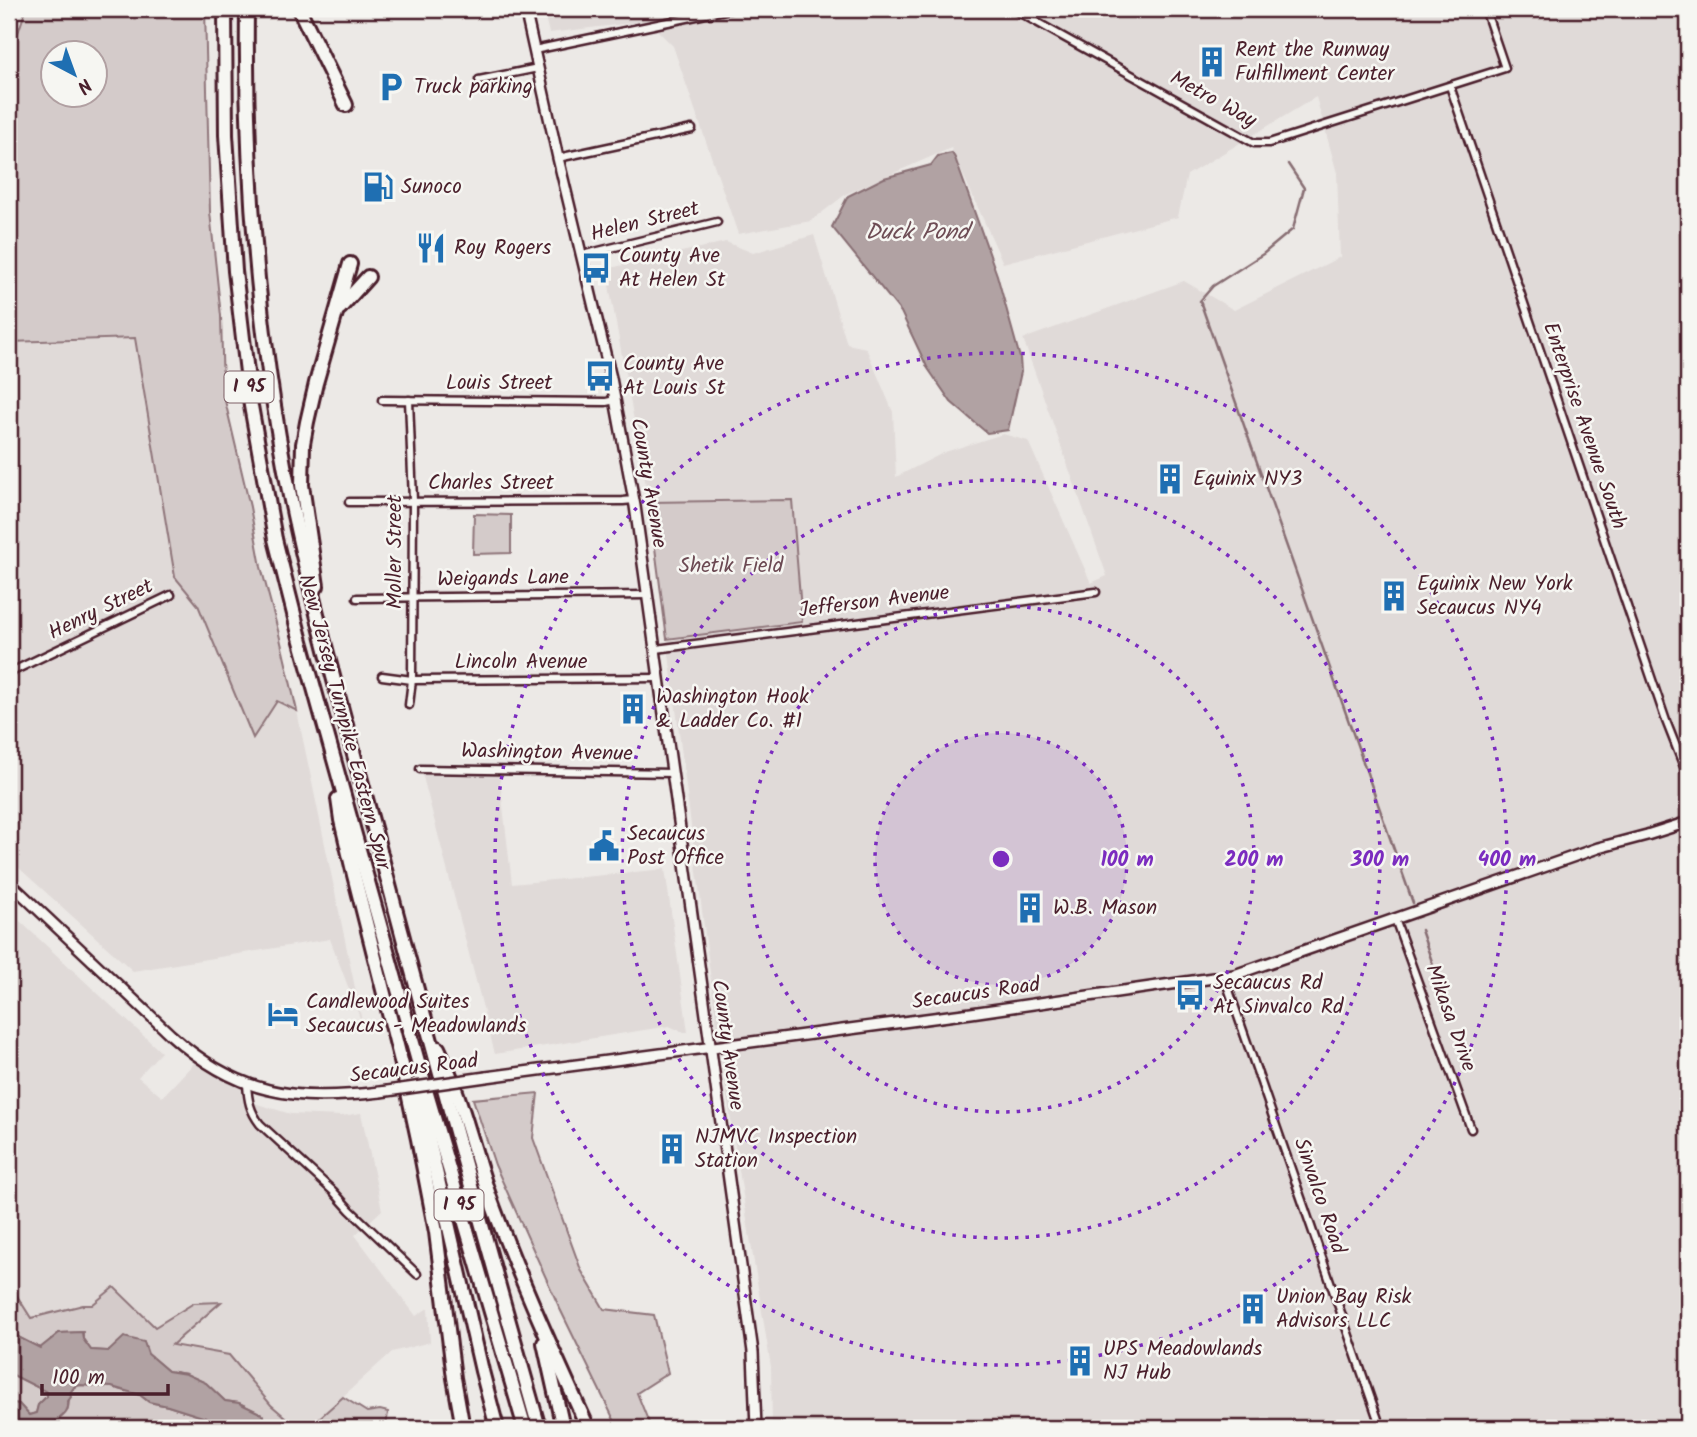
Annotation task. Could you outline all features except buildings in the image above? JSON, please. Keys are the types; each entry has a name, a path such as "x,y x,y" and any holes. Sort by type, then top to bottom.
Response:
{"highway":[{"name":"New Jersey Turnpike Eastern Spur","path":"225,9 225,107 235,271 251,406 279,557 448,1166 525,1428"},
{"name":"New Jersey Turnpike Eastern Spur","path":"247,9 249,167 253,225 275,408 290,493 325,645 423,1016 540,1428"},
{"path":"299,9 346,105"},
{"path":"325,645 303,493 303,444 309,412 350,264"},
{"path":"336,314 368,277"},
{"path":"333,757 341,820 402,1065 429,1195 463,1428"},
{"path":"396,980 402,1030 463,1280 482,1371 498,1428"},
{"path":"423,1016 448,1068 492,1203 537,1316 588,1428"},
{"path":"537,1316 563,1428"}],"main road":[{"name":"County Avenue","path":"525,9 615,400 634,499 753,1354 756,1428"},
{"name":"Secaucus Road","path":"9,882 192,1054 214,1069 247,1084 280,1093 312,1096 354,1095 971,1013 1234,975 1598,848 1688,822"}],"street":[{"path":"534,50 730,9"},
{"name":"Metro Way","path":"1013,9 1254,143 1269,143 1505,68 1485,9"},
{"path":"479,80 538,68"},
{"name":"Enterprise Avenue South","path":"1450,86 1666,721 1688,777"},
{"path":"558,158 692,129"},
{"name":"Helen Street","path":"582,255 717,222"},
{"name":"Louis Street","path":"382,400 615,400"},
{"name":"Moller Street","path":"409,400 413,501 412,680 409,705"},
{"name":"Charles Street","path":"349,502 634,499"},
{"name":"Jefferson Avenue","path":"656,649 1096,592"},
{"name":"Henry Street","path":"9,673 171,595"},
{"name":"Weigands Lane","path":"357,598 648,595"},
{"name":"Lincoln Avenue","path":"382,676 412,680 660,678"},
{"name":"Washington Avenue","path":"419,769 673,773"},
{"name":"Mikasa Drive","path":"1395,919 1471,1129"},
{"name":"Sinvalco Road","path":"1224,976 1381,1428"},
{"path":"247,1084 248,1101 260,1124 417,1274"}],"shaded area":[{"path":"543,9 1688,9 1688,1428 772,1428 771,1367 722,1066 667,639 802,622 792,500 649,502 606,269 726,242 753,253 814,235 847,344 866,348 893,412 896,477 945,452 1003,434 1028,441 1091,583 1107,576 1023,339 1184,281 1234,310 1340,257 1337,173 1316,97 1187,175 1178,217 1003,263 951,148 846,194 811,221 738,234 673,46 648,21 549,33"},
{"path":"135,338 175,577 198,605 253,738 277,701 297,711 363,1026 330,939 133,971 9,859 9,342"},
{"path":"421,769 499,772 512,884 665,869 688,1032 669,1026 495,1054"},
{"path":"9,911 161,1052 138,1077 162,1097 197,1060 245,1085 247,1101 291,1114 342,1116 361,1113 382,1210 355,1235 416,1316 428,1308 430,1342 392,1352 308,1428 298,1428 271,1405 229,1355 171,1345 220,1303 194,1303 155,1328 114,1287 92,1305 31,1318 9,1283"}],"green space":[{"path":"26,9 205,9 210,212 221,316 223,392 261,567 297,711 277,701 253,738 198,605 175,577 135,338 9,342 9,60"},
{"name":"Shetik Field","path":"792,500 802,622 667,639 649,502"},
{"path":"474,514 511,515 511,553 473,554"},
{"path":"538,1093 533,1138 581,1270 604,1309 654,1315 668,1373 637,1393 651,1428 618,1428 560,1309 495,1165 473,1099"},
{"path":"9,1283 31,1318 92,1305 114,1287 155,1327 194,1303 221,1302 172,1345 229,1355 271,1405 298,1428 271,1428 262,1414 239,1403 225,1401 206,1383 186,1374 168,1371 148,1354 91,1350 83,1339 83,1332 59,1333 40,1349 9,1329"},
{"path":"9,1373 47,1392 36,1413 29,1415 19,1404 13,1403 9,1396"},
{"path":"80,1385 112,1387 140,1395 149,1402 206,1418 228,1428 49,1428 66,1413 70,1393"},
{"path":"343,1397 367,1412 388,1412 386,1428 308,1428"}],"water":[{"name":"Duck Pond","path":"952,153 997,275 1020,358 1021,372 1008,430 987,433 951,402 927,367 901,312 832,227 848,196 884,178 931,165 938,156"},
{"path":"9,1329 40,1348 59,1333 82,1332 83,1339 91,1350 109,1351 124,1337 144,1342 148,1354 168,1371 186,1374 206,1383 225,1401 239,1403 262,1414 271,1428 228,1428 206,1418 149,1402 140,1395 112,1387 80,1385 75,1386 70,1393 65,1413 49,1428 9,1428 9,1396 13,1403 19,1404 29,1415 36,1413 47,1392 9,1373"}],"waterway":[{"path":"1288,164 1304,188 1293,229 1263,254 1213,286 1200,301 1413,903"},
{"path":"1421,930 1444,996"}],"railway":[{"path":"9,28 15,9"}],"place":[{"name":"Rent the Runway Fulfillment Center","path":"1212,62"},
{"name":"Truck parking","path":"391,87"},
{"name":"Sunoco","path":"378,187"},
{"name":"Roy Rogers","path":"431,248"},
{"name":"County Ave At Helen St","path":"596,268"},
{"name":"County Ave At Louis St","path":"600,376"},
{"name":"Equinix NY3","path":"1170,479"},
{"name":"Equinix New York Secaucus NY4","path":"1394,596"},
{"name":"Washington Hook & Ladder Co. #1","path":"633,709"},
{"name":"Secaucus Post Office","path":"604,846"},
{"name":"W.B. Mason","path":"1030,908"},
{"name":"Secaucus Rd At Sinvalco Rd","path":"1190,995"},
{"name":"Candlewood Suites Secaucus - Meadowlands","path":"283,1014"},
{"name":"NJMVC Inspection Station","path":"672,1149"},
{"name":"Union Bay Risk Advisors LLC","path":"1253,1309"},
{"name":"UPS Meadowlands NJ Hub","path":"1080,1361"}]}
